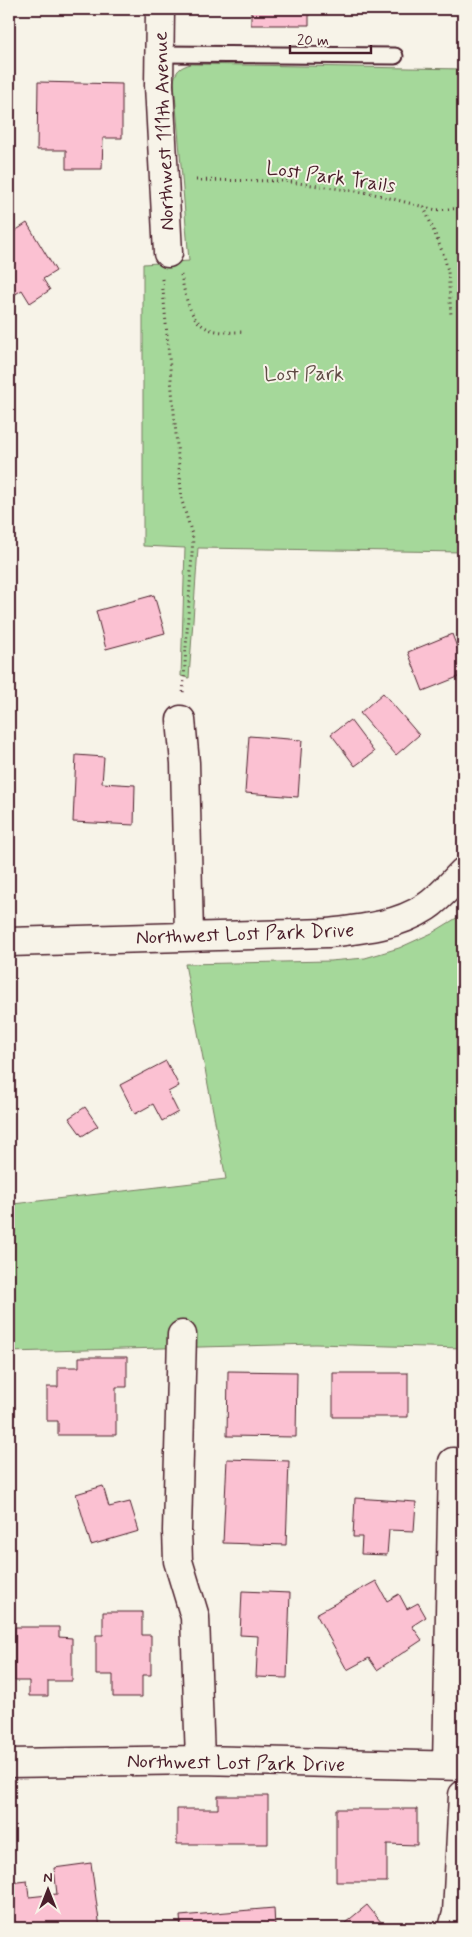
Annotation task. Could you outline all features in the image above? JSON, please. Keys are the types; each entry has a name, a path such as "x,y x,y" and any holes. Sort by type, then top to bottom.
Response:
{"street":[{"name":"Northwest 111th Avenue","path":"160,9 159,54 163,180 168,253"},
{"path":"181,720 186,763 189,936"},
{"name":"Northwest Lost Park Drive","path":"9,942 328,933 378,927 416,913 428,906 463,872"},
{"path":"182,1335 176,1531 178,1561 195,1617 200,1760"},
{"path":"453,1462 455,1765"},
{"name":"Northwest Lost Park Drive","path":"9,1762 200,1760 455,1765"},
{"path":"453,1928 457,1914 463,1795"}],"lane":[{"path":"159,54 395,56"}],"path":[{"name":"Lost Park Trails","path":"163,180 283,181 370,193 436,210 463,208"},
{"path":"424,206 448,271 451,316"},
{"path":"181,720 193,538 182,501 162,276 168,253 178,261 187,303 198,320 209,329 221,332 243,332"}],"green space":[{"name":"Lost Park","path":"191,64 463,69 463,552 198,548 189,678 181,676 185,548 143,546 143,264 189,261 174,82 179,70"},
{"path":"463,914 463,1348 315,1344 9,1352 13,1204 226,1179 185,964 330,961 365,958 399,948 432,933"}],"building":[{"path":"251,9 309,9 309,25 251,25"},
{"path":"436,9 463,9 463,12 436,12"},
{"path":"38,82 122,84 122,138 103,138 102,169 66,169 66,150 37,150"},
{"path":"27,223 56,271 43,279 50,290 30,303 22,290 9,298 9,235"},
{"path":"154,595 165,633 106,649 96,611"},
{"path":"452,634 463,663 463,675 423,691 408,652"},
{"path":"383,693 419,735 396,755 360,713"},
{"path":"350,720 374,752 355,766 331,734"},
{"path":"249,736 302,740 298,797 245,793"},
{"path":"76,755 104,757 102,783 135,785 134,825 73,822"},
{"path":"9,805 11,805 11,852 9,852"},
{"path":"166,1061 179,1086 168,1092 178,1112 162,1121 153,1104 135,1114 120,1085"},
{"path":"85,1107 98,1126 82,1136 69,1118"},
{"path":"79,1357 127,1357 127,1387 116,1387 116,1435 58,1435 58,1421 47,1421 47,1387 58,1387 58,1367 79,1367"},
{"path":"228,1371 297,1372 296,1437 227,1436"},
{"path":"333,1373 408,1373 408,1417 333,1417"},
{"path":"227,1459 289,1461 286,1545 223,1543"},
{"path":"103,1486 109,1507 130,1502 139,1531 91,1545 76,1494"},
{"path":"355,1498 416,1502 414,1531 389,1530 387,1555 361,1554 362,1537 353,1537"},
{"path":"376,1581 387,1601 399,1594 407,1609 418,1603 426,1617 412,1626 422,1640 377,1670 369,1658 347,1670 316,1614"},
{"path":"242,1591 290,1593 287,1678 256,1677 258,1636 240,1635"},
{"path":"103,1612 142,1612 142,1635 151,1635 151,1675 142,1675 142,1697 113,1697 113,1675 96,1675 96,1635 103,1635"},
{"path":"15,1627 59,1627 59,1637 72,1638 72,1681 48,1681 48,1696 29,1696 29,1681 15,1681"},
{"path":"218,1796 268,1796 268,1844 177,1844 177,1809 218,1809"},
{"path":"336,1809 417,1809 417,1845 387,1844 387,1882 336,1882"},
{"path":"91,1863 100,1928 9,1928 9,1883 27,1881 29,1897 57,1894 54,1868"},
{"path":"367,1905 386,1928 339,1928"},
{"path":"274,1908 275,1928 181,1928 180,1916"}]}
